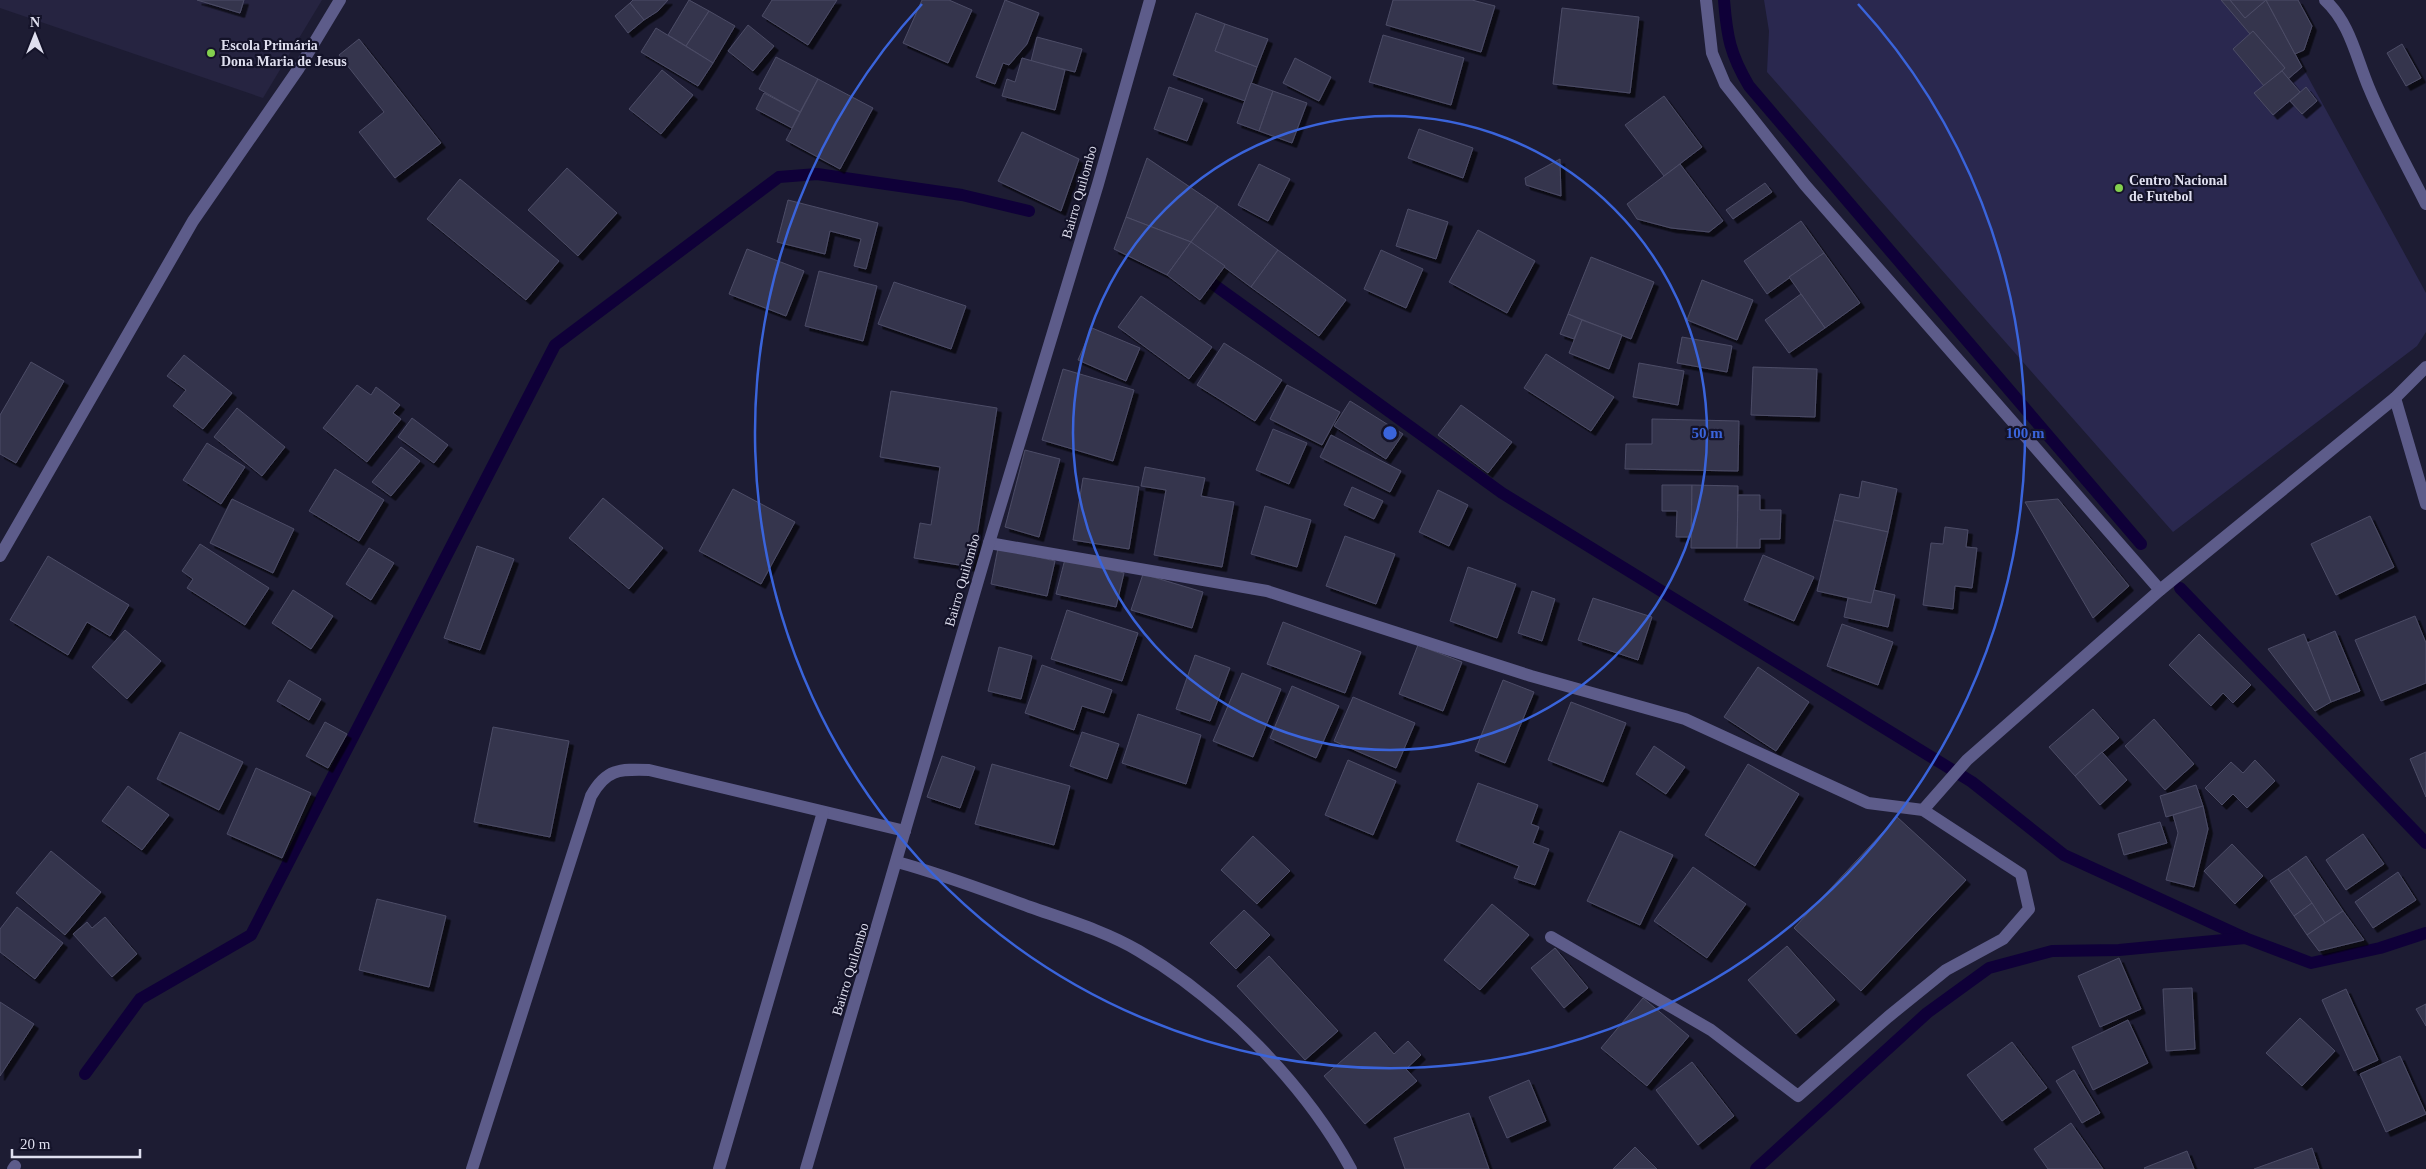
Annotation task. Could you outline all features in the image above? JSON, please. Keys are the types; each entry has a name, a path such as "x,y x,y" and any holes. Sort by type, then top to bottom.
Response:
{"street":[{"path":"0,556 193,221 299,68 340,0"},
{"name":"Bairro Quilombo","path":"806,1169 897,862 988,543 1098,184 1150,0"},
{"path":"1706,0 1712,53 1725,84 1805,185 2160,590"},
{"path":"2325,0 2335,9 2353,42 2369,88 2426,204"},
{"path":"1923,810 1967,760 2160,590 2395,398 2426,367"},
{"path":"2395,398 2426,504"},
{"path":"988,543 1267,591 1531,676 1685,719 1868,803 1923,810 2021,874 2029,909 2004,939 1946,970 1888,1017 1798,1096 1711,1030 1551,937"},
{"path":"472,1169 591,796 599,782 612,772 630,769 648,770 905,831"},
{"path":"719,1169 823,812"},
{"path":"897,862 927,870 1087,927 1146,956 1194,989 1245,1032 1312,1108 1351,1169"}],"shaded area":[{"name":"Escola Primária Dona Maria de Jesus","path":"0,0 322,0 263,98 0,8"},
{"name":"Centro Nacional de Futebol","path":"1764,0 2266,0 2426,293 2426,332 2417,346 2173,532 1767,72 1769,31"}],"building":[{"path":"197,0 244,0 240,13"},
{"path":"633,0 668,0 658,11 644,20 630,3"},
{"path":"689,0 709,11 686,46 668,35"},
{"path":"772,0 837,0 808,45 762,16"},
{"path":"922,0 949,0 972,10 948,63 903,43"},
{"path":"1005,0 1039,13 1027,44 1009,65 1003,63 995,84 976,77"},
{"path":"1393,0 1472,0 1495,6 1481,52 1386,25"},
{"path":"2221,0 2230,0 2245,18 2266,0 2302,67 2288,79 2282,71 2285,68 2253,31 2250,34"},
{"path":"2230,0 2266,0 2245,18"},
{"path":"2266,0 2298,0 2312,26 2304,50 2295,54"},
{"path":"630,3 644,20 628,33 615,16"},
{"path":"1562,8 1639,17 1630,93 1553,84"},
{"path":"709,11 735,26 713,63 686,46"},
{"path":"1196,13 1225,24 1215,51 1257,67 1245,101 1173,75"},
{"path":"1225,24 1268,39 1257,67 1215,51"},
{"path":"748,25 774,46 753,71 728,51"},
{"path":"656,28 713,63 698,86 641,52"},
{"path":"2253,31 2285,68 2264,86 2233,49"},
{"path":"1383,35 1464,58 1451,105 1369,82"},
{"path":"1037,37 1082,49 1075,72 1031,61"},
{"path":"359,39 441,143 395,178 359,132 384,112 339,55"},
{"path":"2402,44 2421,78 2406,86 2387,53"},
{"path":"776,57 818,79 800,112 759,89"},
{"path":"1022,58 1065,70 1055,110 1002,96 1007,79 1015,82"},
{"path":"1295,58 1331,77 1319,101 1283,83"},
{"path":"662,70 693,95 661,134 629,109"},
{"path":"2282,71 2300,92 2273,115 2254,93"},
{"path":"818,79 873,108 840,169 786,140"},
{"path":"1251,83 1273,91 1259,131 1237,123"},
{"path":"1169,87 1203,99 1187,141 1154,129"},
{"path":"2306,87 2317,101 2302,114 2290,101"},
{"path":"1273,91 1307,103 1292,143 1259,131"},
{"path":"764,93 800,112 792,128 756,109"},
{"path":"1664,96 1702,147 1664,176 1625,125"},
{"path":"1419,129 1473,148 1463,178 1408,158"},
{"path":"1022,132 1079,159 1061,211 998,181"},
{"path":"1147,158 1218,206 1191,242 1126,217"},
{"path":"1560,159 1561,196 1526,185 1525,178"},
{"path":"1259,164 1290,179 1268,221 1238,205"},
{"path":"1680,164 1723,221 1709,232 1671,228 1637,219 1627,204"},
{"path":"567,168 617,213 578,256 528,210"},
{"path":"460,179 559,261 526,300 427,219"},
{"path":"1765,183 1772,192 1733,219 1726,210"},
{"path":"788,200 878,223 866,269 854,266 861,239 830,231 825,254 777,242"},
{"path":"1218,206 1278,250 1251,287 1191,242"},
{"path":"1408,209 1448,222 1436,259 1396,246"},
{"path":"1126,217 1191,242 1167,275 1114,249"},
{"path":"1801,221 1824,253 1767,294 1744,261"},
{"path":"1478,230 1535,261 1507,313 1449,282"},
{"path":"1191,242 1225,266 1200,300 1167,275"},
{"path":"747,249 804,271 786,316 729,294"},
{"path":"1278,250 1346,300 1319,336 1251,287"},
{"path":"1381,250 1423,269 1406,308 1364,289"},
{"path":"1824,253 1860,303 1825,328 1789,277"},
{"path":"1591,257 1654,282 1631,339 1568,314"},
{"path":"819,271 877,286 863,341 805,326"},
{"path":"1702,280 1753,300 1737,340 1687,320"},
{"path":"894,282 966,306 951,349 878,324"},
{"path":"1801,294 1825,328 1789,353 1765,320"},
{"path":"1141,296 1212,347 1189,379 1118,327"},
{"path":"1568,314 1582,320 1574,339 1560,334"},
{"path":"1582,320 1622,335 1609,369 1569,353"},
{"path":"1092,328 1140,348 1126,381 1078,360"},
{"path":"1682,337 1732,346 1727,372 1677,363"},
{"path":"1224,343 1282,380 1255,421 1197,385"},
{"path":"1546,354 1614,397 1591,431 1524,388"},
{"path":"184,355 232,393 203,429 173,406 186,390 167,376"},
{"path":"31,362 64,381 16,463 0,454 0,415"},
{"path":"1639,363 1684,371 1678,405 1633,397"},
{"path":"1753,367 1817,369 1815,417 1751,415"},
{"path":"1063,369 1134,390 1113,461 1042,440"},
{"path":"357,385 371,395 376,387 400,405 393,413 401,419 367,462 323,428"},
{"path":"1287,385 1340,412 1322,445 1270,419"},
{"path":"891,391 997,408 972,567 914,558 920,523 931,525 940,467 880,457"},
{"path":"1350,401 1403,434 1386,459 1334,426"},
{"path":"1461,405 1512,442 1488,473 1438,435"},
{"path":"237,408 285,447 262,476 214,437"},
{"path":"412,418 448,445 434,463 398,437"},
{"path":"1652,419 1739,421 1738,471 1625,469 1626,444 1652,444"},
{"path":"1273,429 1307,443 1289,484 1256,470"},
{"path":"1331,435 1401,471 1390,492 1320,457"},
{"path":"207,443 245,467 221,504 183,480"},
{"path":"401,447 420,461 391,496 372,482"},
{"path":"1025,450 1060,459 1039,537 1005,527"},
{"path":"1145,467 1205,478 1201,496 1234,502 1222,567 1154,555 1166,490 1141,486"},
{"path":"335,469 384,500 359,541 309,511"},
{"path":"1083,478 1139,487 1129,549 1073,540"},
{"path":"1862,481 1897,489 1888,532 1834,520 1840,494 1859,498"},
{"path":"1662,485 1692,485 1691,537 1676,537 1677,511 1662,511"},
{"path":"1692,485 1738,486 1737,548 1691,548"},
{"path":"1352,487 1383,501 1374,519 1344,505"},
{"path":"733,489 795,522 761,584 699,551"},
{"path":"1438,490 1468,505 1449,546 1419,532"},
{"path":"1738,495 1760,495 1760,510 1781,510 1780,539 1760,539 1760,548 1737,548"},
{"path":"603,498 663,548 629,589 569,538"},
{"path":"232,499 294,529 273,573 210,543"},
{"path":"2058,499 2129,586 2093,618 2025,502"},
{"path":"1265,506 1311,520 1297,567 1251,554"},
{"path":"2370,516 2394,567 2336,595 2311,544"},
{"path":"1834,520 1888,532 1871,603 1817,591"},
{"path":"1945,527 1968,530 1966,547 1977,548 1972,588 1955,586 1953,609 1923,605 1931,543 1943,544"},
{"path":"1345,536 1395,554 1376,604 1326,586"},
{"path":"200,544 269,588 245,625 187,588 193,579 182,571"},
{"path":"477,546 514,559 480,650 444,638"},
{"path":"369,548 394,563 371,600 346,584"},
{"path":"998,548 1055,561 1047,596 991,584"},
{"path":"1763,555 1814,577 1794,621 1744,600"},
{"path":"48,556 129,605 110,636 87,622 68,655 10,620"},
{"path":"1065,559 1124,573 1116,607 1056,594"},
{"path":"1468,567 1516,584 1497,638 1450,621"},
{"path":"1143,574 1203,592 1192,628 1131,610"},
{"path":"293,590 333,616 311,649 272,623"},
{"path":"1874,590 1895,595 1888,627 1844,617 1848,598 1871,603"},
{"path":"1532,591 1555,599 1542,641 1518,633"},
{"path":"1593,598 1652,617 1638,660 1578,640"},
{"path":"1067,610 1138,633 1122,681 1051,659"},
{"path":"2415,616 2426,643 2426,683 2381,701 2355,640"},
{"path":"1283,622 1361,652 1345,693 1267,664"},
{"path":"1842,624 1893,642 1878,685 1827,666"},
{"path":"125,630 161,661 127,699 92,667"},
{"path":"2335,631 2360,691 2331,702 2307,643"},
{"path":"2199,634 2251,685 2233,703 2223,693 2211,706 2169,665"},
{"path":"2304,634 2331,702 2315,711 2268,649"},
{"path":"1418,645 1462,662 1443,711 1399,694"},
{"path":"999,647 1032,656 1021,699 988,691"},
{"path":"1195,655 1230,668 1210,721 1176,709"},
{"path":"1042,665 1112,690 1104,713 1082,706 1074,730 1025,713"},
{"path":"1758,667 1809,702 1776,751 1724,717"},
{"path":"1242,673 1281,689 1253,757 1213,741"},
{"path":"289,680 321,699 309,720 277,701"},
{"path":"1503,680 1534,692 1505,763 1475,751"},
{"path":"1292,686 1339,706 1316,758 1270,738"},
{"path":"1353,697 1415,723 1396,768 1334,741"},
{"path":"1571,702 1626,723 1603,782 1548,760"},
{"path":"2093,709 2119,738 2075,776 2049,747"},
{"path":"1138,714 1201,735 1186,784 1122,763"},
{"path":"2154,719 2194,764 2165,790 2125,746"},
{"path":"325,722 347,734 328,768 306,756"},
{"path":"493,727 569,741 550,837 474,822"},
{"path":"180,732 243,762 219,810 157,779"},
{"path":"1082,732 1119,744 1107,779 1070,766"},
{"path":"1654,746 1685,767 1666,794 1636,774"},
{"path":"2102,752 2127,780 2100,805 2075,776"},
{"path":"2426,752 2426,797 2410,759"},
{"path":"942,756 975,767 960,808 927,797"},
{"path":"1348,760 1396,781 1373,835 1325,815"},
{"path":"2255,760 2275,781 2247,808 2233,794 2222,805 2205,788 2231,762 2243,773"},
{"path":"992,764 1070,786 1054,845 975,824"},
{"path":"1748,764 1799,794 1755,866 1705,835"},
{"path":"256,768 311,793 282,858 227,834"},
{"path":"1478,783 1538,805 1531,824 1539,827 1533,843 1549,849 1535,885 1514,878 1519,866 1456,841"},
{"path":"2196,785 2203,806 2166,817 2160,796"},
{"path":"128,786 169,815 142,850 102,821"},
{"path":"2203,806 2208,829 2194,887 2166,880 2178,833 2173,815"},
{"path":"1897,817 1966,880 1861,991 1794,928"},
{"path":"2160,822 2167,843 2124,855 2118,834"},
{"path":"1620,831 1673,855 1640,925 1587,901"},
{"path":"2363,834 2384,864 2346,890 2326,860"},
{"path":"1253,836 1290,871 1257,904 1221,870"},
{"path":"2232,844 2263,876 2235,904 2204,871"},
{"path":"51,851 101,892 65,935 16,893"},
{"path":"2306,856 2343,911 2325,923 2288,869"},
{"path":"1693,867 1746,904 1707,958 1654,921"},
{"path":"2288,869 2312,903 2294,916 2270,881"},
{"path":"2398,872 2416,900 2373,928 2355,902"},
{"path":"377,899 446,916 429,987 359,970"},
{"path":"2312,903 2325,923 2307,935 2294,916"},
{"path":"1492,904 1529,935 1480,990 1444,960"},
{"path":"17,907 63,943 35,979 0,952 0,929"},
{"path":"1244,910 1270,935 1236,969 1210,943"},
{"path":"2343,911 2364,940 2319,951 2307,935"},
{"path":"105,917 137,954 112,977 73,934 87,922 92,928"},
{"path":"1787,946 1835,1000 1796,1034 1748,980"},
{"path":"1555,948 1588,988 1564,1008 1531,968"},
{"path":"1269,956 1338,1031 1305,1060 1237,986"},
{"path":"2119,958 2141,1009 2100,1027 2078,976"},
{"path":"2192,988 2195,1049 2166,1051 2163,989"},
{"path":"2346,989 2378,1060 2354,1071 2322,1000"},
{"path":"1643,998 1689,1036 1647,1086 1601,1048"},
{"path":"0,1002 34,1024 0,1076"},
{"path":"2426,1004 2426,1026 2416,1009"},
{"path":"2300,1018 2335,1051 2302,1086 2266,1053"},
{"path":"2128,1020 2148,1063 2093,1090 2072,1047"},
{"path":"1375,1032 1394,1054 1408,1041 1421,1055 1406,1069 1417,1081 1365,1124 1324,1076"},
{"path":"2012,1042 2047,1088 2002,1121 1967,1075"},
{"path":"2400,1056 2426,1114 2386,1132 2360,1074"},
{"path":"1692,1062 1734,1116 1698,1145 1656,1090"},
{"path":"2074,1070 2100,1113 2082,1123 2056,1081"},
{"path":"1529,1080 1546,1121 1507,1138 1489,1097"},
{"path":"1469,1113 1489,1169 1405,1169 1394,1138"},
{"path":"2071,1123 2103,1169 2048,1169 2034,1149"},
{"path":"1635,1147 1657,1169 1613,1169"},
{"path":"2312,1148 2319,1169 2254,1169"},
{"path":"2187,1151 2194,1169 2144,1168"}],"waterway":[{"path":"1724,0 1730,45 1749,86 2141,544"},
{"path":"85,1074 140,999 251,935 555,345 779,177 817,174 962,195 1029,211"},
{"path":"1213,284 1502,493 1972,782 2064,855 2245,938"},
{"path":"2180,588 2426,843"},
{"path":"1756,1169 1927,1013 1989,968 2052,951 2119,950 2245,938 2311,963 2380,948 2426,933"}],"place":[{"name":"Escola Primária Dona Maria de Jesus","path":"211,53"},
{"name":"Centro Nacional de Futebol","path":"2119,188"}]}
